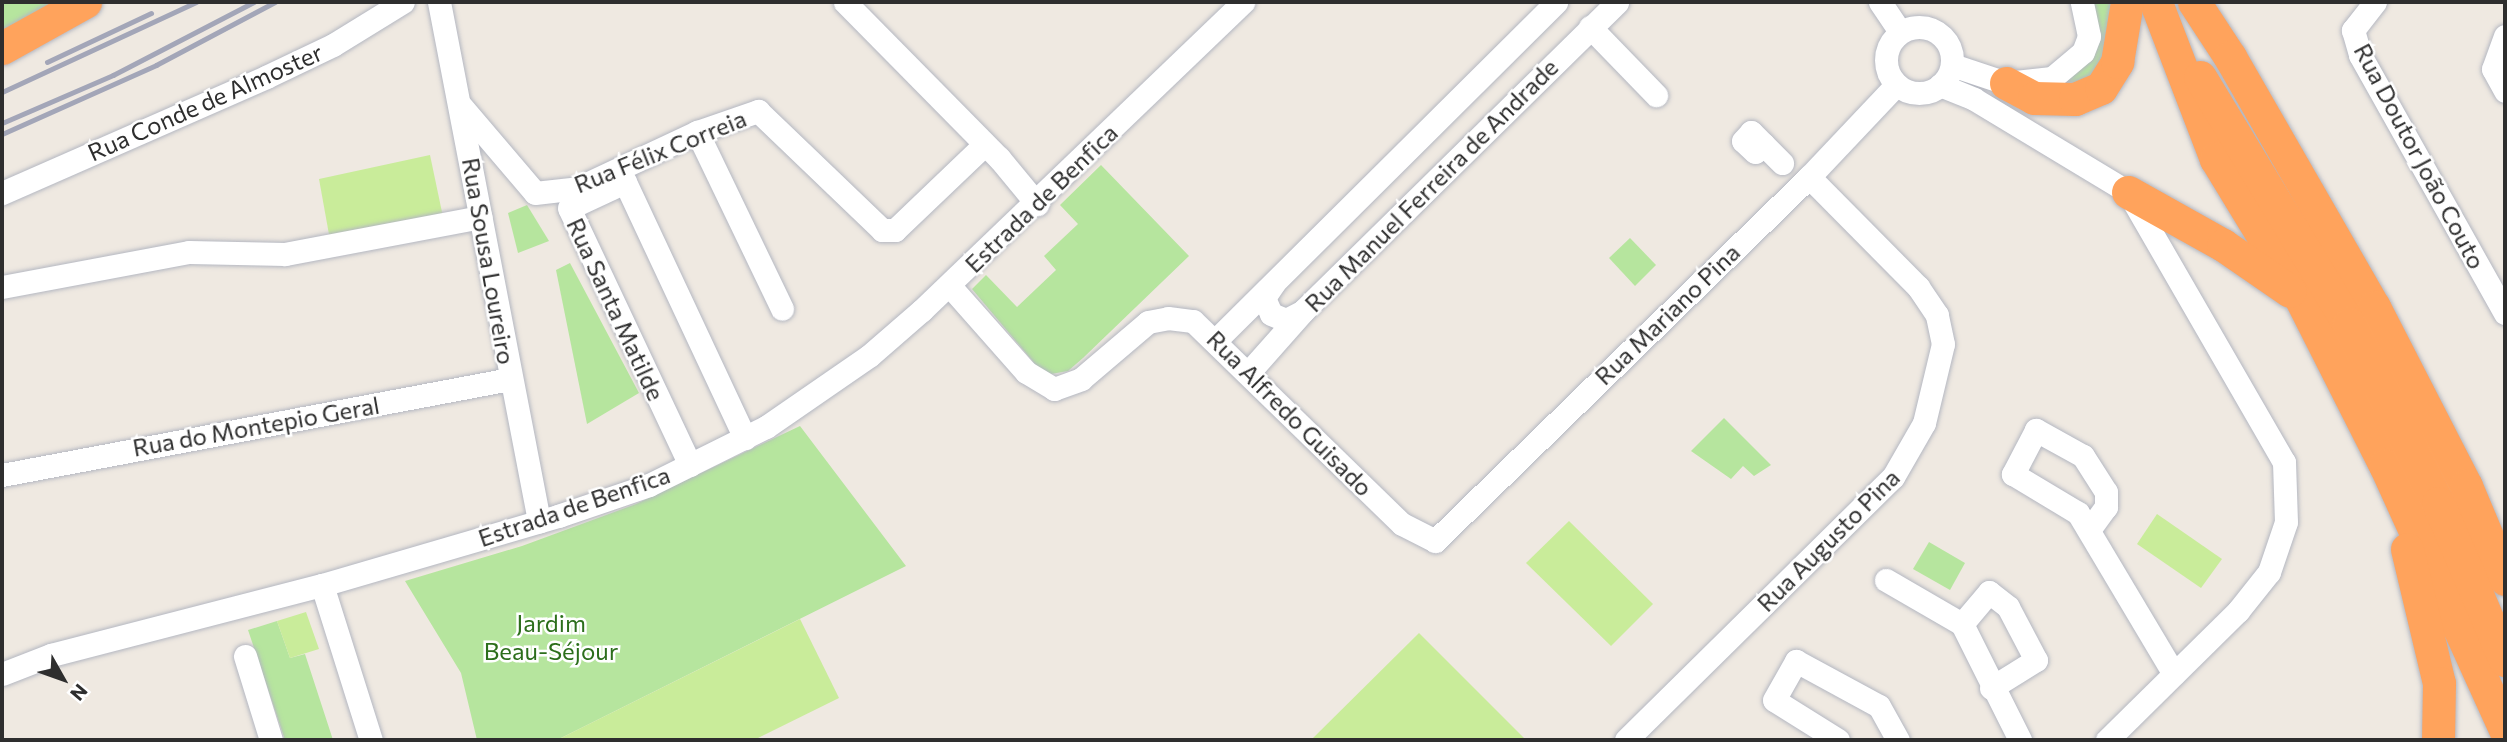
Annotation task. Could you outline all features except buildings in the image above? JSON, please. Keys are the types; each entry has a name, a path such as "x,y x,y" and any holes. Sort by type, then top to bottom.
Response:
{"highway":[{"path":"2,48 85,2"},
{"path":"2194,2 2230,57 2374,307 2496,547 2505,579"},
{"path":"2209,2 2230,57"},
{"path":"2006,83 2034,98 2075,99 2101,88 2146,4"},
{"path":"2146,4 2216,159 2301,299 2385,465 2505,730"},
{"path":"2146,4 2349,324 2438,503 2505,660"},
{"path":"2128,192 2223,245 2301,299"},
{"path":"2385,465 2435,666 2438,740"}],"street":[{"name":"Rua Conde de Almoster","path":"2,193 266,78 333,45 403,2"},
{"name":"Rua Sousa Loureiro","path":"439,2 539,521"},
{"path":"845,2 992,151 1037,204"},
{"name":"Estrada de Benfica","path":"2,674 51,655 322,585 539,521 649,485 745,438 803,405 869,356 1037,204 1243,2"},
{"name":"Rua Manuel Ferreira de Andrade","path":"1217,339 1556,2"},
{"name":"Rua Manuel Ferreira de Andrade","path":"1249,372 1304,310 1617,2"},
{"path":"1880,2 1900,32"},
{"path":"1952,65 2006,83 2052,78 2083,52 2090,36 2082,2"},
{"name":"Rua Doutor João Couto","path":"2375,2 2353,30 2360,55 2505,313"},
{"path":"1590,27 1656,95"},
{"path":"1930,29 1947,43 1952,65 1940,85 1918,94 1896,85 1885,58 1900,32 1930,29"},
{"path":"2505,36 2493,69 2505,91"},
{"name":"Rua Mariano Pina","path":"1435,541 1809,177 1896,85"},
{"path":"1940,85 1973,99 2128,192 2284,462 2286,522 2269,572 2238,611 2108,740"},
{"name":"Rua Félix Correia","path":"461,106 535,193 578,188 697,132 758,111 882,230 895,230 992,151"},
{"path":"697,132 782,309"},
{"path":"1763,144 1782,163"},
{"path":"992,151 1036,180 1065,177"},
{"name":"Rua Augusto Pina","path":"1626,740 1893,477 1924,423 1943,344 1937,315 1917,287 1809,177"},
{"name":"Rua Santa Matilde","path":"690,465 569,208 625,182 745,438"},
{"path":"2,286 190,252 285,254 481,217"},
{"path":"1276,280 1264,298 1271,314 1286,320 1304,310"},
{"name":"Rua Alfredo Guisado","path":"949,285 1026,372 1054,389 1080,379 1148,322 1168,318 1193,320 1217,339 1402,524 1435,541"},
{"name":"Rua do Montepio Geral","path":"2,475 510,379"},
{"path":"2089,530 2174,674"},
{"path":"1886,580 1962,624 1991,688 2020,740"},
{"path":"322,585 371,740"},
{"path":"1962,624 1989,592 2008,607 2036,660 1991,688"},
{"path":"245,656 271,740"},
{"path":"1838,740 1774,700 1796,661 1879,705 1898,740"}],"green space":[{"path":"2,2 106,2 2,57"},
{"path":"2087,2 2111,2 2102,67 2079,83 2064,82 2088,60"},
{"path":"430,155 443,217 330,240 319,179"},
{"path":"1101,165 1189,256 1068,371 1051,374 1041,371 972,289 986,275 1017,307 1056,270 1044,256 1078,224 1060,205"},
{"path":"527,205 549,241 518,253 508,213"},
{"path":"1630,238 1656,265 1635,286 1609,258"},
{"path":"570,263 639,393 587,424 556,270"},
{"path":"1724,418 1771,465 1754,476 1743,466 1731,479 1691,451"},
{"name":"Jardim Beau-Séjour","path":"800,426 906,566 557,740 477,740 461,673 405,581 522,546 636,504"},
{"path":"2157,514 2222,559 2201,588 2137,544"},
{"path":"1569,521 1653,604 1611,646 1526,563"},
{"path":"1929,542 1965,563 1950,590 1913,569"},
{"path":"306,612 319,649 290,658 277,621"},
{"path":"800,619 839,698 754,740 557,740"},
{"path":"277,621 290,658 305,654 333,740 285,740 248,630"},
{"path":"1419,633 1526,740 1311,740"}],"railway":[{"path":"2,92 196,2"},
{"path":"2,123 113,75 254,2"},
{"path":"2,134 156,65 275,2"},
{"path":"47,62 151,13"}]}
